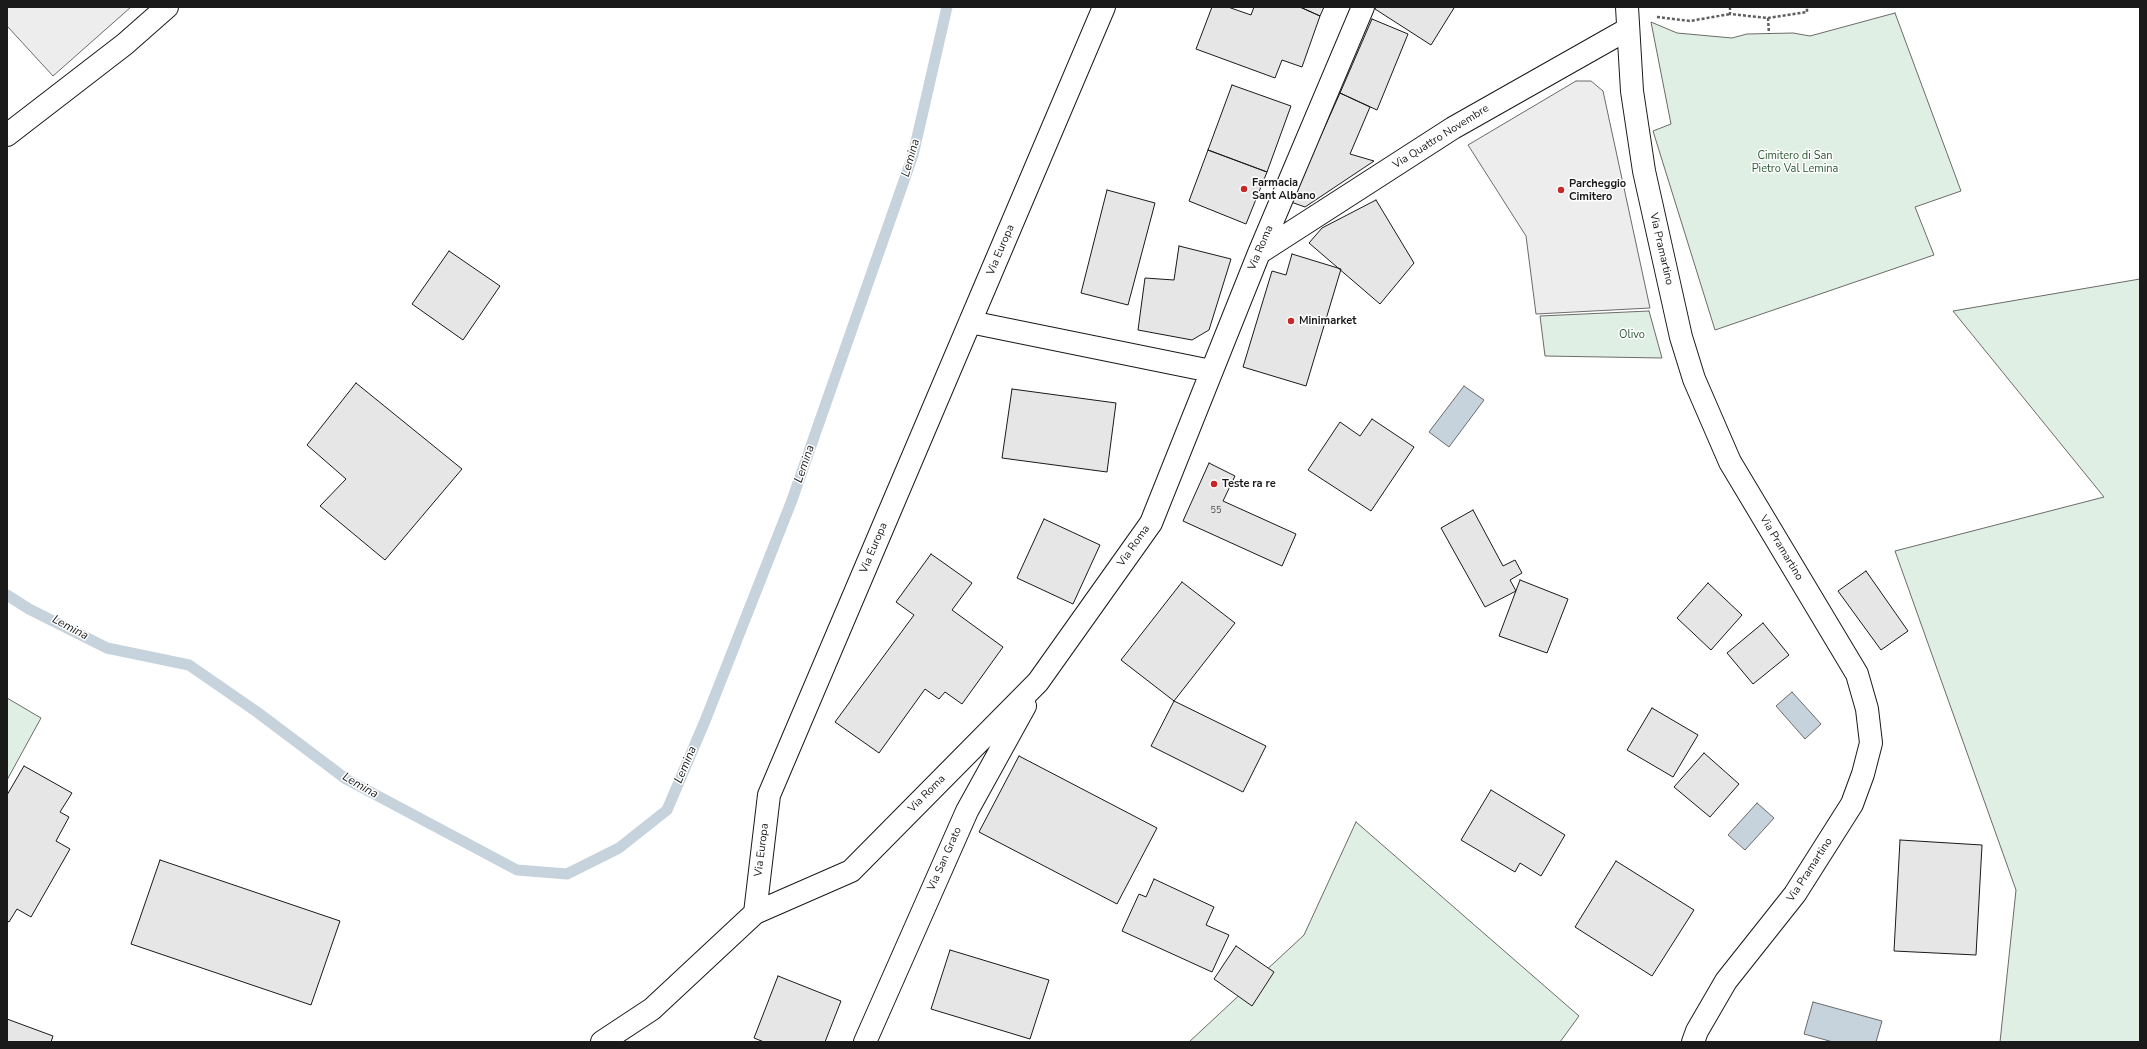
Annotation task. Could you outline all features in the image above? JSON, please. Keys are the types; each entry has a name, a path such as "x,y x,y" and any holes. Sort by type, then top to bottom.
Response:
{"street":[{"path":"7,135 125,44 167,7"},
{"name":"Via Europa","path":"755,913 769,795 1104,7"},
{"name":"Via Roma","path":"755,913 851,871 1038,682 1151,523 1211,371 1363,7"},
{"name":"Via Pramartino","path":"1627,7 1632,91 1644,171 1681,337 1694,379 1730,462 1857,674 1867,708 1871,743 1863,774 1852,804 1795,894 1726,981 1697,1031 1693,1042"},
{"name":"Via Quattro Novembre","path":"1260,253 1453,128 1628,29"},
{"path":"970,322 1211,371"},
{"name":"Via San Grato","path":"865,1042 967,811 1038,682"},
{"path":"602,1042 652,1009 755,913"}],"path":[{"path":"1730,7 1730,14"},
{"path":"1650,16 1690,21 1730,14 1768,18 1807,12 1807,7"},
{"path":"1768,18 1769,34"}],"green space":[{"name":"Cimitero di San Pietro Val Lemina","path":"1895,13 1961,191 1915,207 1934,255 1715,330 1653,131 1671,124 1651,22 1677,33 1732,38 1747,34 1793,33 1810,36"},
{"path":"2140,279 2140,1042 2000,1042 2016,890 1895,551 2104,497 1953,311"},
{"name":"Olivo","path":"1649,311 1662,358 1545,356 1540,316"},
{"path":"7,698 41,718 7,780"},
{"path":"1356,822 1579,1016 1560,1042 1189,1042 1304,935"}],"shaded area":[{"path":"7,7 131,7 53,76 7,26"},
{"name":"Parcheggio Cimitero","path":"1576,81 1591,81 1603,91 1650,308 1536,314 1526,236 1468,145"},
{"path":"1464,386 1484,400 1449,447 1429,432"},
{"path":"1792,692 1821,724 1805,739 1776,706"},
{"path":"1757,803 1774,818 1745,850 1728,835"},
{"path":"1813,1002 1882,1021 1876,1042 1833,1042 1804,1034"}],"building":[{"path":"1212,7 1228,7 1251,15 1254,7 1300,7 1320,16 1302,67 1282,60 1275,78 1196,49"},
{"path":"1300,7 1324,7 1320,16"},
{"path":"1376,7 1454,8 1431,45 1375,9"},
{"path":"1372,19 1408,34 1377,110 1340,93"},
{"path":"1232,85 1291,106 1267,172 1208,150"},
{"path":"1340,93 1370,107 1350,154 1374,161 1305,207 1291,202"},
{"path":"1208,150 1267,172 1246,224 1189,201"},
{"path":"1107,190 1155,203 1128,305 1081,293"},
{"path":"1376,200 1414,263 1380,304 1309,243 1322,228"},
{"path":"1179,246 1231,259 1209,330 1192,340 1138,330 1145,278 1174,280"},
{"path":"449,251 500,286 463,340 412,304"},
{"name":"Minimarket","path":"1292,254 1341,269 1306,386 1243,367 1272,271 1286,275"},
{"path":"356,383 462,469 385,560 320,506 346,479 307,445"},
{"path":"1012,389 1116,403 1107,472 1002,458"},
{"path":"1372,419 1414,447 1371,511 1308,470 1340,422 1360,436"},
{"path":"1209,463 1235,476 1223,501 1296,534 1282,566 1183,521"},
{"path":"1473,510 1503,566 1515,560 1522,573 1510,580 1516,591 1485,607 1441,528"},
{"path":"1044,519 1100,545 1073,604 1017,578"},
{"path":"931,554 972,583 952,610 1003,647 962,704 945,692 939,699 925,689 879,753 835,722 914,615 896,602"},
{"path":"1866,571 1908,631 1881,650 1838,591"},
{"path":"1520,580 1568,599 1547,653 1499,636"},
{"path":"1182,582 1235,623 1174,701 1121,660"},
{"path":"1708,583 1742,615 1711,650 1677,618"},
{"path":"1763,623 1789,655 1753,684 1727,653"},
{"path":"1174,701 1266,746 1243,792 1151,746"},
{"path":"1652,708 1698,735 1673,777 1627,750"},
{"path":"1704,753 1739,784 1710,817 1674,787"},
{"path":"1019,756 1157,828 1117,904 979,832"},
{"path":"24,766 72,793 60,812 69,817 56,841 70,849 31,917 17,909 9,922 7,921 7,795"},
{"path":"1491,790 1565,835 1541,876 1520,863 1515,872 1461,840"},
{"path":"1900,840 1982,845 1976,955 1894,951"},
{"path":"160,860 340,921 311,1005 131,944"},
{"path":"1616,861 1694,910 1652,976 1575,927"},
{"path":"1154,879 1214,907 1206,925 1229,935 1212,972 1122,931 1139,894 1146,897"},
{"path":"1236,946 1274,972 1252,1006 1214,979"},
{"path":"950,950 1049,980 1030,1039 931,1009"},
{"path":"778,976 841,1001 825,1042 764,1042 754,1038"},
{"path":"7,1019 53,1036 51,1042 7,1042"}],"waterway":[{"name":"Lemina","path":"7,595 29,609 107,648 189,665 257,712 346,779 517,870 567,874 619,848 667,810 705,721 792,500 913,155 947,7"}],"place":[{"name":"Farmacia Sant Albano","path":"1244,189"},
{"name":"Parcheggio Cimitero","path":"1561,190"},
{"name":"Minimarket","path":"1291,321"},
{"name":"Teste ra re","path":"1214,484"}]}
